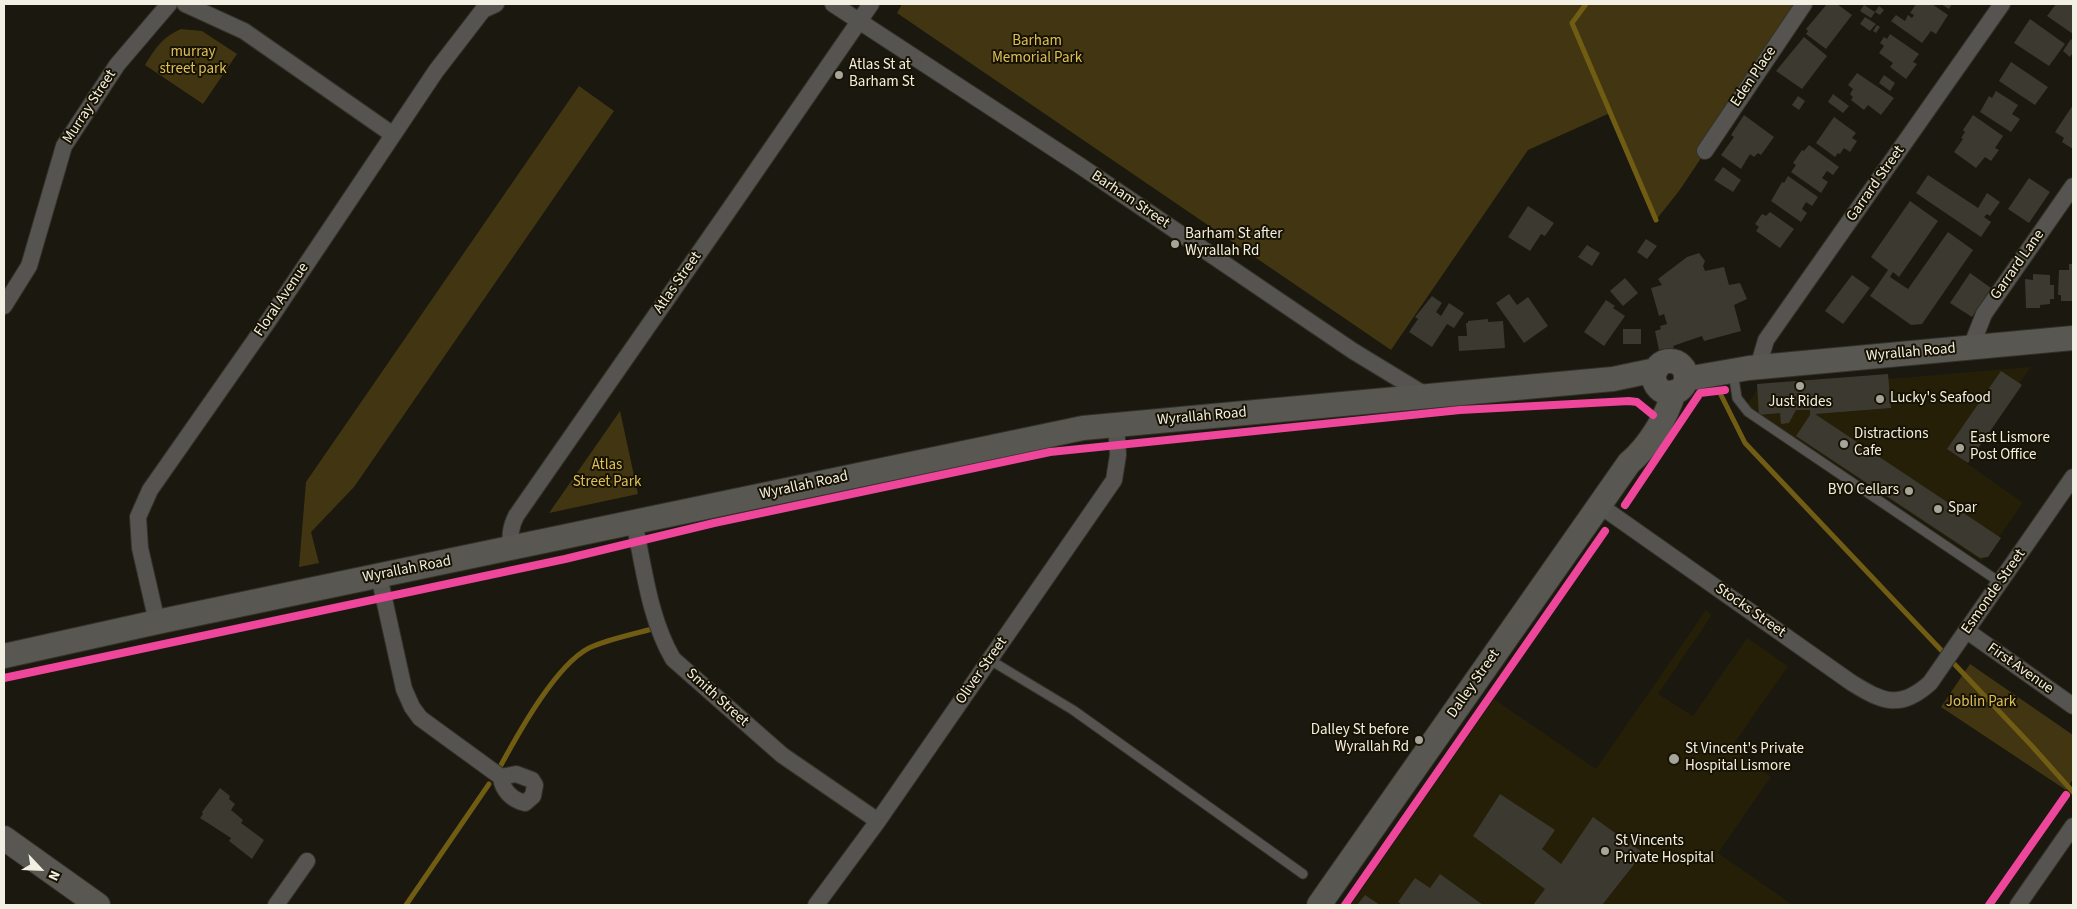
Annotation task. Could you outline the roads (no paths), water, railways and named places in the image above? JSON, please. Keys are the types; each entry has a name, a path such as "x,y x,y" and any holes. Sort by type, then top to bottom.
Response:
{"main road":[{"name":"Wyrallah Road","path":"4,656 157,622 1083,428 1613,379 1668,380 1727,365 1743,365 1746,369 2073,338"},
{"name":"Dalley Street","path":"1320,905 1599,505 1663,420 1668,380"},
{"path":"4,838 98,905"}],"street":[{"name":"Murray Street","path":"4,306 29,266 64,146 118,65 169,4"},
{"path":"185,4 244,31 392,134"},
{"name":"Floral Avenue","path":"157,622 140,548 138,517 150,490 269,320 436,71 483,10 496,4"},
{"name":"Barham Street","path":"833,4 1079,165 1353,351 1427,396"},
{"name":"Atlas Street","path":"511,549 510,526 516,516 871,4"},
{"name":"Eden Place","path":"1705,151 1804,4"},
{"name":"Garrard Street","path":"1746,369 2002,4"},
{"name":"Garrard Lane","path":"1970,348 1984,314 2073,186"},
{"name":"Oliver Street","path":"816,905 878,821 1114,480 1118,455 1116,424"},
{"name":"Esmonde Street","path":"1907,700 1919,693 1930,683 2073,477"},
{"name":"Stocks Street","path":"1599,505 1852,683 1884,700 1907,700"},
{"name":"Smith Street","path":"634,522 656,619 664,644 673,659 782,755 878,821"},
{"path":"379,576 404,689 412,707 427,723 502,777"},
{"name":"First Avenue","path":"1967,631 2073,706"},
{"path":"2018,905 2073,826"},
{"path":"276,905 307,861"}],"lane":[{"path":"1746,369 1737,398 1748,412 2001,583"},
{"path":"990,660 1073,710 1303,874"}],"waterway":[{"path":"1586,4 1572,23 1656,220"},
{"path":"1720,393 1745,443 2031,745 2073,792"},
{"path":"501,765 539,700 576,657 596,645 652,629"},
{"path":"406,905 489,784"}],"place":[{"name":"Atlas St at Barham St","path":"839,75"},
{"name":"Barham St after Wyrallah Rd","path":"1175,244"},
{"name":"Just Rides","path":"1800,386"},
{"name":"Lucky's Seafood","path":"1880,399"},
{"name":"Distractions Cafe","path":"1844,444"},
{"name":"East Lismore Post Office","path":"1960,448"},
{"name":"BYO Cellars","path":"1909,491"},
{"name":"Spar","path":"1938,509"},
{"name":"Dalley St before Wyrallah Rd","path":"1419,740"},
{"name":"St Vincent's Private Hospital Lismore","path":"1674,759"},
{"name":"St Vincents Private Hospital","path":"1605,851"}],"park label":[{"name":"Barham Memorial Park","path":"1037,50"},
{"name":"murray street park","path":"193,62"},
{"name":"Atlas Street Park","path":"607,474"},
{"name":"Joblin Park","path":"1981,703"}]}
